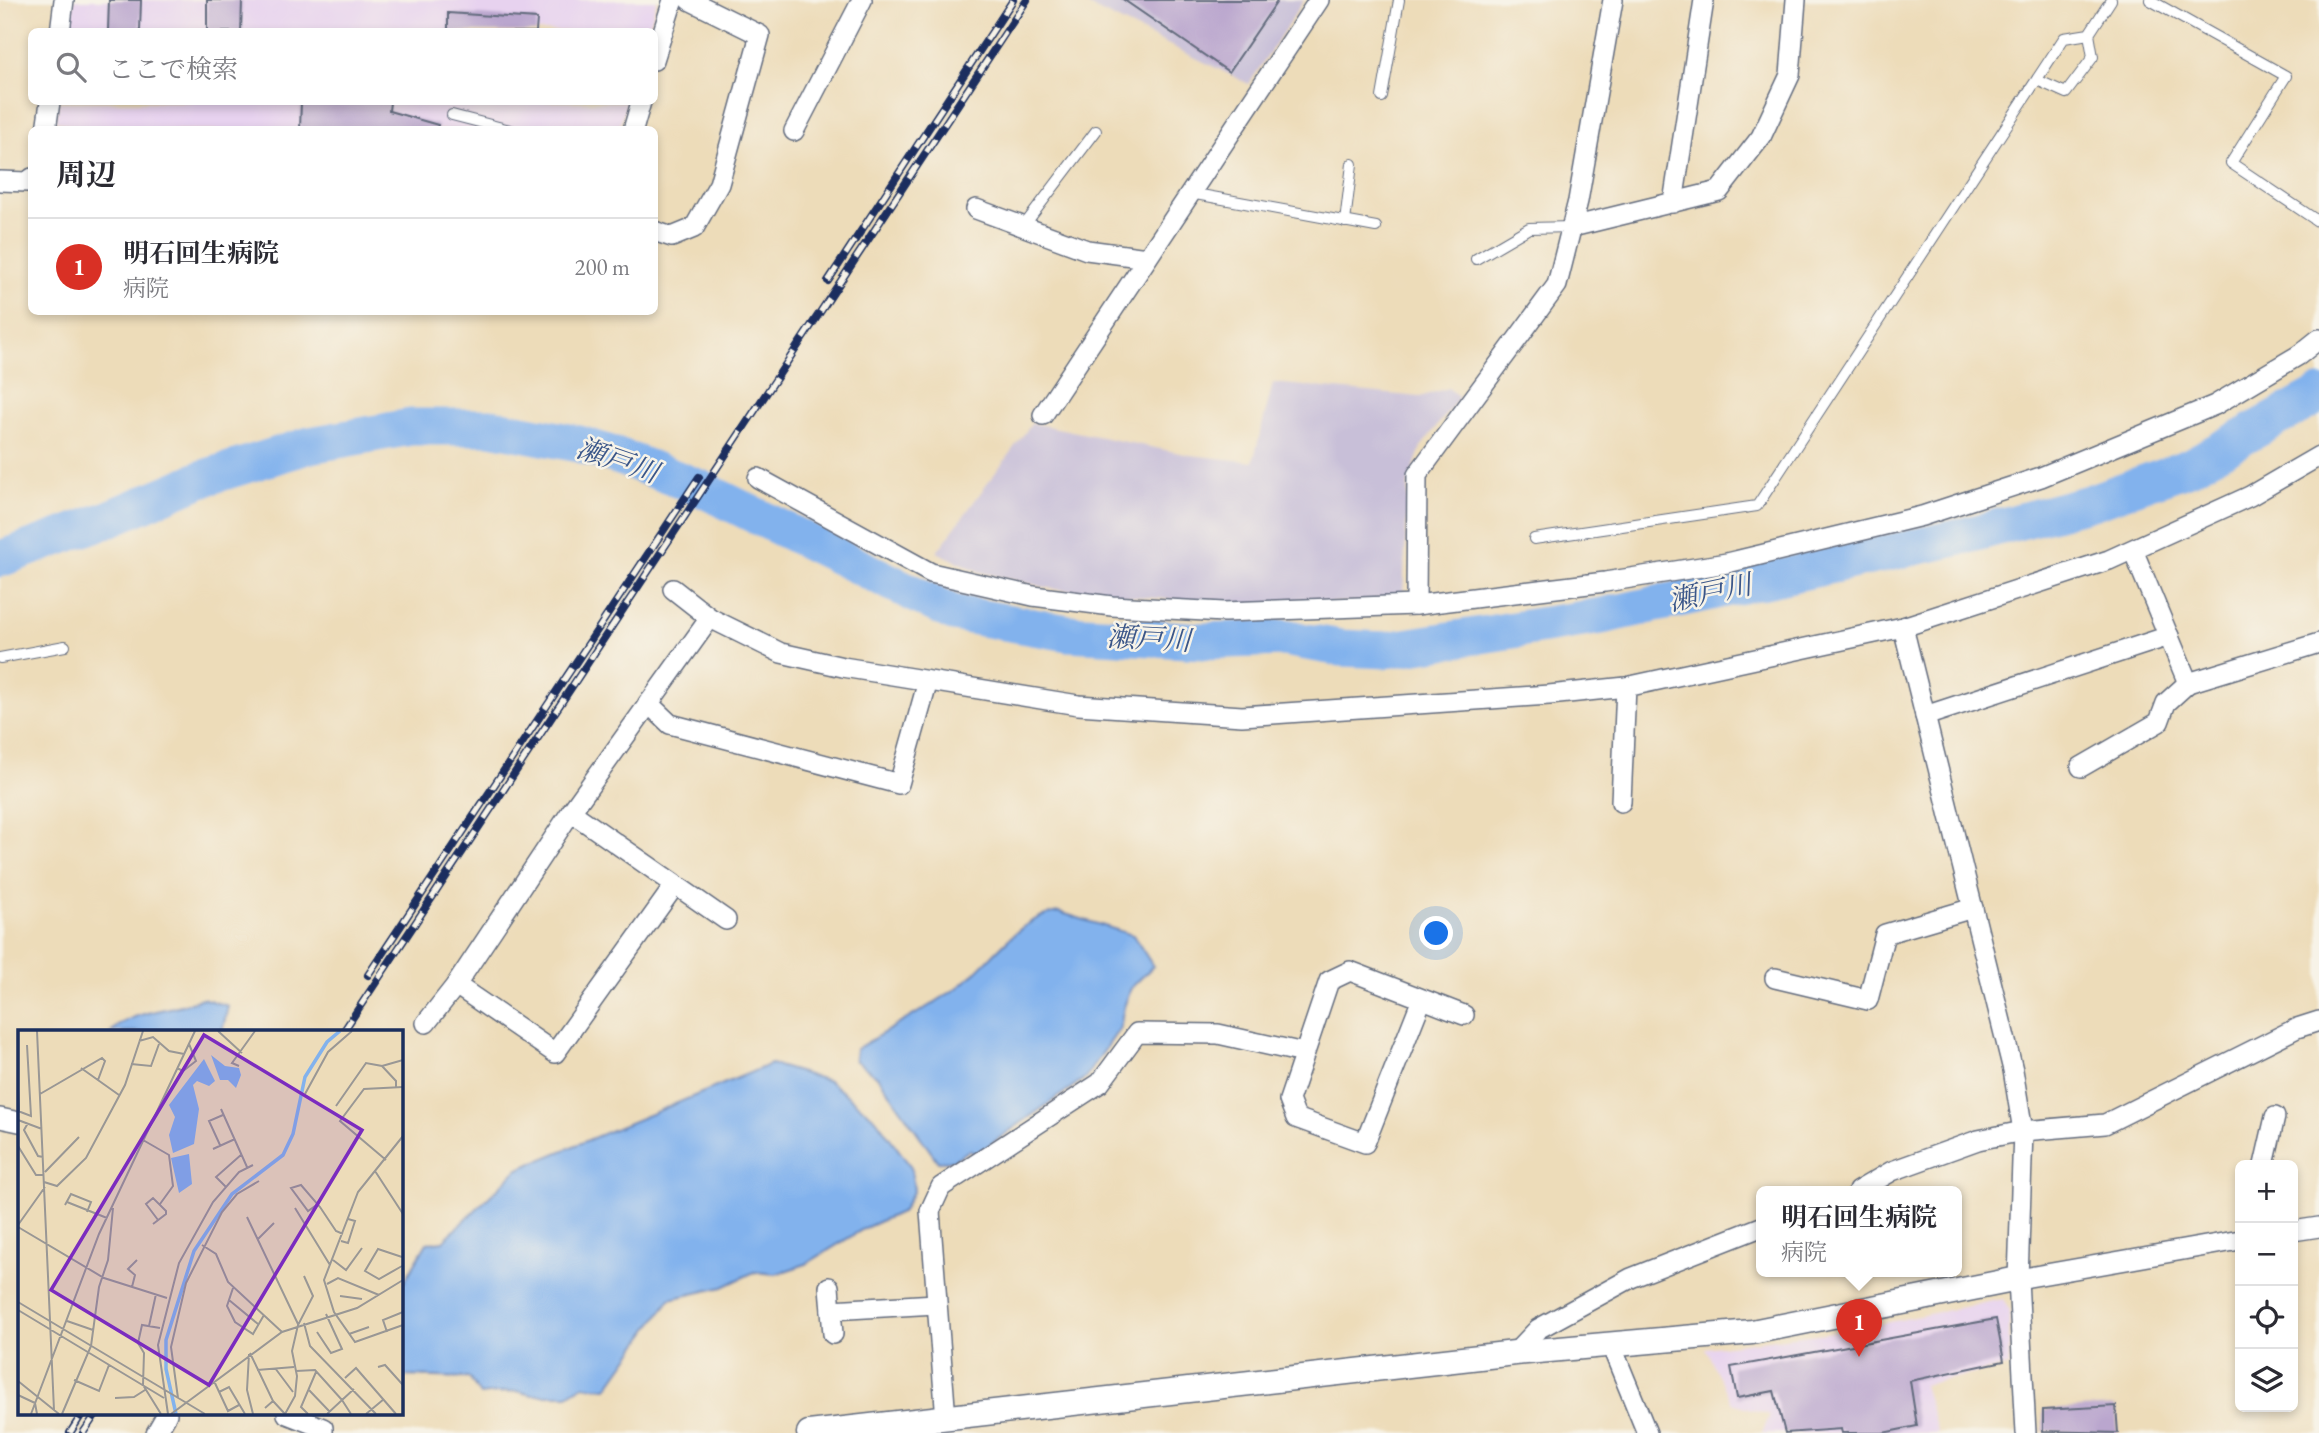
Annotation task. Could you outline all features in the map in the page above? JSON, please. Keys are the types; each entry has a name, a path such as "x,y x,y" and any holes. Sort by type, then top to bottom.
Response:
{"street":[{"path":"60,28 64,0"},
{"path":"658,47 673,0"},
{"path":"658,232 673,237 694,228 719,184 760,35 689,0"},
{"path":"794,131 862,0"},
{"path":"1043,415 1319,0"},
{"path":"1416,605 1417,475 1557,285 1572,227 1613,0"},
{"path":"1673,203 1704,0"},
{"path":"1572,227 1719,191 1761,137 1790,75 1796,0"},
{"path":"47,126 50,105"},
{"path":"634,126 640,105"},
{"path":"0,181 28,182"},
{"path":"976,209 1087,250 1147,258"},
{"path":"758,478 931,573 1033,596 1112,606 1224,612 1416,605 1605,582 1727,563 1922,516 2041,477 2215,405 2299,355 2319,339"},
{"path":"673,589 710,618 780,653 928,681 1078,705 1242,716 1626,687 1903,627 2133,550 2250,496 2319,456"},
{"path":"2133,550 2189,683"},
{"path":"426,1023 456,985 571,812 710,618"},
{"path":"1903,627 2013,1070 2023,1130 2018,1279 2026,1433"},
{"path":"1925,716 2169,636"},
{"path":"2081,766 2159,722 2166,703 2189,683 2319,643"},
{"path":"648,704 670,724 899,785 928,681"},
{"path":"1621,802 1626,687"},
{"path":"571,812 726,920"},
{"path":"456,985 555,1053 675,885"},
{"path":"1775,978 1868,1000 1885,934 1973,908"},
{"path":"1422,999 1365,1143 1296,1118 1289,1100 1329,981 1350,971 1464,1015"},
{"path":"1866,1186 1892,1171 1978,1140 2023,1130 2105,1124 2297,1028 2319,1021"},
{"path":"946,1419 930,1211 941,1187 1100,1083 1137,1033 1218,1034 1304,1053"},
{"path":"2265,1160 2275,1117"},
{"path":"0,1118 18,1122"},
{"path":"2298,1230 2319,1227"},
{"path":"1515,1353 1538,1329 1631,1279 1756,1229"},
{"path":"809,1433 1515,1353 1752,1332 2018,1279 2235,1241"},
{"path":"829,1287 833,1334"},
{"path":"831,1310 936,1304"},
{"path":"1611,1345 1647,1433"},
{"path":"156,1433 166,1416"},
{"path":"292,1416 323,1428 323,1433"}],"lane":[{"path":"1382,97 1399,0"},
{"path":"2037,80 2066,93 2093,57 2089,34 2111,0"},
{"path":"2150,0 2286,76 2231,163 2319,222"},
{"path":"1534,539 1757,506 2064,38 2089,34"},
{"path":"452,115 495,126"},
{"path":"1023,227 1096,131"},
{"path":"1345,222 1352,164"},
{"path":"1190,193 1376,227"},
{"path":"1476,259 1529,228 1572,227"},
{"path":"0,658 65,646"}],"shaded area":[{"path":"74,0 657,0 649,28 70,28"},
{"path":"1077,0 1304,0 1249,84"},
{"path":"59,105 626,105 619,126 73,126 56,121"},
{"path":"1273,383 1420,397 1448,388 1459,397 1421,447 1408,484 1403,596 1358,602 1232,605 1053,589 980,572 937,552 1032,423 1190,455 1253,462"},
{"path":"2003,1299 2009,1310 2009,1366 1923,1385 1938,1433 1762,1433 1770,1415 1732,1403 1705,1348 1850,1330"}],"water":[{"path":"1059,912 1133,935 1153,966 1131,988 1120,1028 1085,1078 975,1155 970,1150 953,1160 938,1162 879,1078 855,1060 856,1049 957,988 1030,922"},
{"path":"202,998 228,1006 222,1030 113,1030 142,1014"},
{"path":"771,1064 829,1081 876,1119 911,1167 914,1190 903,1211 865,1228 806,1264 776,1274 754,1272 723,1287 670,1299 607,1388 582,1386 568,1395 532,1395 517,1391 480,1395 469,1378 402,1376 402,1285 427,1243 443,1241 518,1169"}],"building":[{"path":"109,0 141,0 140,28 108,28"},
{"path":"207,0 242,0 241,28 207,28"},
{"path":"1124,0 1278,0 1229,72"},
{"path":"448,13 537,19 536,28 448,28"},
{"path":"301,105 390,105 389,111 438,125 438,126 300,126"},
{"path":"1996,1319 2004,1361 1910,1381 1917,1426 1883,1433 1842,1433 1841,1429 1785,1433 1774,1391 1737,1398 1731,1367"},
{"path":"2116,1406 2118,1433 2043,1431 2043,1410"}],"waterway":[{"name":"瀬戸川","path":"0,559 111,518 201,479 310,445 411,427 491,427 579,444 700,488 953,613 1068,633 1203,641 1284,638 1341,648 1386,650 1602,616 1965,536 2092,502 2189,467 2319,395"}],"railway":[{"path":"828,281 1013,0"},
{"path":"344,1030 1027,0"},
{"path":"368,975 699,477"},
{"path":"70,1433 81,1416"},
{"path":"83,1433 95,1416"}],"place":[{"name":"明石回生病院","path":"1859,1357"}]}
